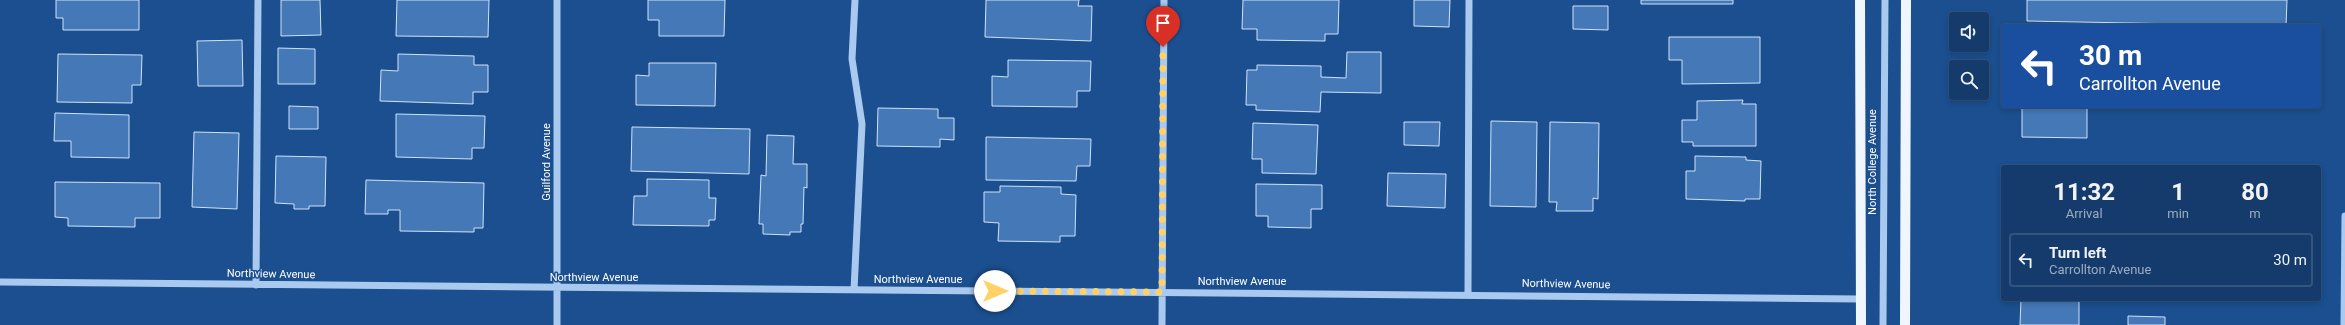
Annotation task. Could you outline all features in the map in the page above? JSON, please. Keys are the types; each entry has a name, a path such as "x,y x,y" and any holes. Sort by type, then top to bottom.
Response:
{"main road":[{"name":"North College Avenue","path":"1860,0 1861,325"},
{"path":"1905,325 1906,0"}],"street":[{"path":"256,285 258,0"},
{"name":"Guilford Avenue","path":"557,0 557,325"},
{"path":"854,290 862,124 852,59 855,0"},
{"path":"1162,325 1164,0"},
{"path":"1468,0 1468,294"},
{"name":"North College Avenue","path":"1883,325 1885,0"},
{"path":"2344,325 2345,216"},
{"name":"Northview Avenue","path":"0,282 556,288 1468,294 1861,299"}],"building":[{"path":"56,0 139,0 139,30 63,30 63,18 56,18"},
{"path":"281,0 320,0 321,35 281,36"},
{"path":"397,0 489,0 488,37 396,36"},
{"path":"648,0 725,0 724,36 659,36 659,20 648,20"},
{"path":"986,0 1079,0 1078,6 1092,6 1091,41 985,37"},
{"path":"1243,0 1339,0 1338,34 1325,34 1325,41 1257,40 1257,29 1242,29"},
{"path":"1414,0 1450,0 1449,27 1414,26"},
{"path":"1641,0 1733,0 1733,4 1641,4"},
{"path":"2027,0 2287,0 2286,24 2182,24 2027,21"},
{"path":"1573,6 1608,6 1608,30 1573,29"},
{"path":"1669,37 1760,37 1760,83 1682,84 1682,60 1669,60"},
{"path":"242,40 243,86 198,86 197,41"},
{"path":"278,48 315,49 315,84 278,84"},
{"path":"1347,52 1381,52 1381,93 1321,92 1320,112 1256,110 1256,105 1246,105 1247,70 1257,70 1257,65 1321,66 1321,77 1346,78"},
{"path":"58,54 142,55 141,85 132,85 132,103 57,102"},
{"path":"398,54 474,56 474,65 488,65 488,92 473,92 473,104 380,101 381,70 398,71"},
{"path":"1008,60 1091,61 1090,91 1077,91 1077,107 992,106 992,76 1008,77"},
{"path":"649,63 716,63 715,106 636,105 636,75 649,76"},
{"path":"1743,100 1742,104 1756,104 1756,146 1693,146 1693,142 1682,142 1682,120 1697,120 1697,101"},
{"path":"289,106 318,107 318,129 289,129"},
{"path":"878,108 938,109 938,118 954,118 954,140 940,139 940,147 877,146"},
{"path":"2022,108 2087,108 2087,138 2022,137"},
{"path":"55,113 129,115 129,158 71,157 71,141 54,141"},
{"path":"396,114 485,116 484,148 472,148 472,159 396,157"},
{"path":"1491,121 1537,122 1536,207 1490,206"},
{"path":"1404,122 1440,122 1439,146 1404,145"},
{"path":"1550,122 1599,123 1598,199 1593,198 1593,211 1556,211 1557,202 1549,202"},
{"path":"1253,123 1318,125 1316,174 1262,173 1262,159 1252,159"},
{"path":"632,127 750,129 749,174 631,171"},
{"path":"194,132 239,133 237,209 192,207"},
{"path":"767,135 794,136 793,164 807,164 807,188 804,187 803,224 801,224 801,232 790,232 790,235 763,234 763,224 759,224 761,175 766,176"},
{"path":"986,137 1091,139 1090,166 1077,166 1076,181 986,180"},
{"path":"276,156 326,157 325,206 309,206 309,209 294,209 294,204 275,203"},
{"path":"1695,156 1746,157 1746,160 1761,161 1760,199 1745,199 1745,201 1686,199 1686,171 1695,171"},
{"path":"1388,173 1446,174 1445,208 1387,206"},
{"path":"647,179 709,180 709,198 716,198 715,220 709,220 709,226 633,225 634,196 647,196"},
{"path":"366,180 484,183 483,228 474,228 474,232 400,231 400,210 388,210 388,214 365,214"},
{"path":"55,182 160,183 160,218 135,218 135,227 68,226 68,218 55,217"},
{"path":"1256,184 1322,185 1322,209 1311,209 1311,228 1268,227 1268,216 1256,216"},
{"path":"1000,186 1061,187 1061,194 1076,195 1075,236 1060,236 1060,242 998,241 999,223 984,222 984,192 1000,192"},
{"path":"2021,301 2079,301 2079,325 2020,325"},
{"path":"2128,316 2165,317 2165,325 2128,325"}],"route":[{"path":"995,291 1162,292 1163,47"}]}
